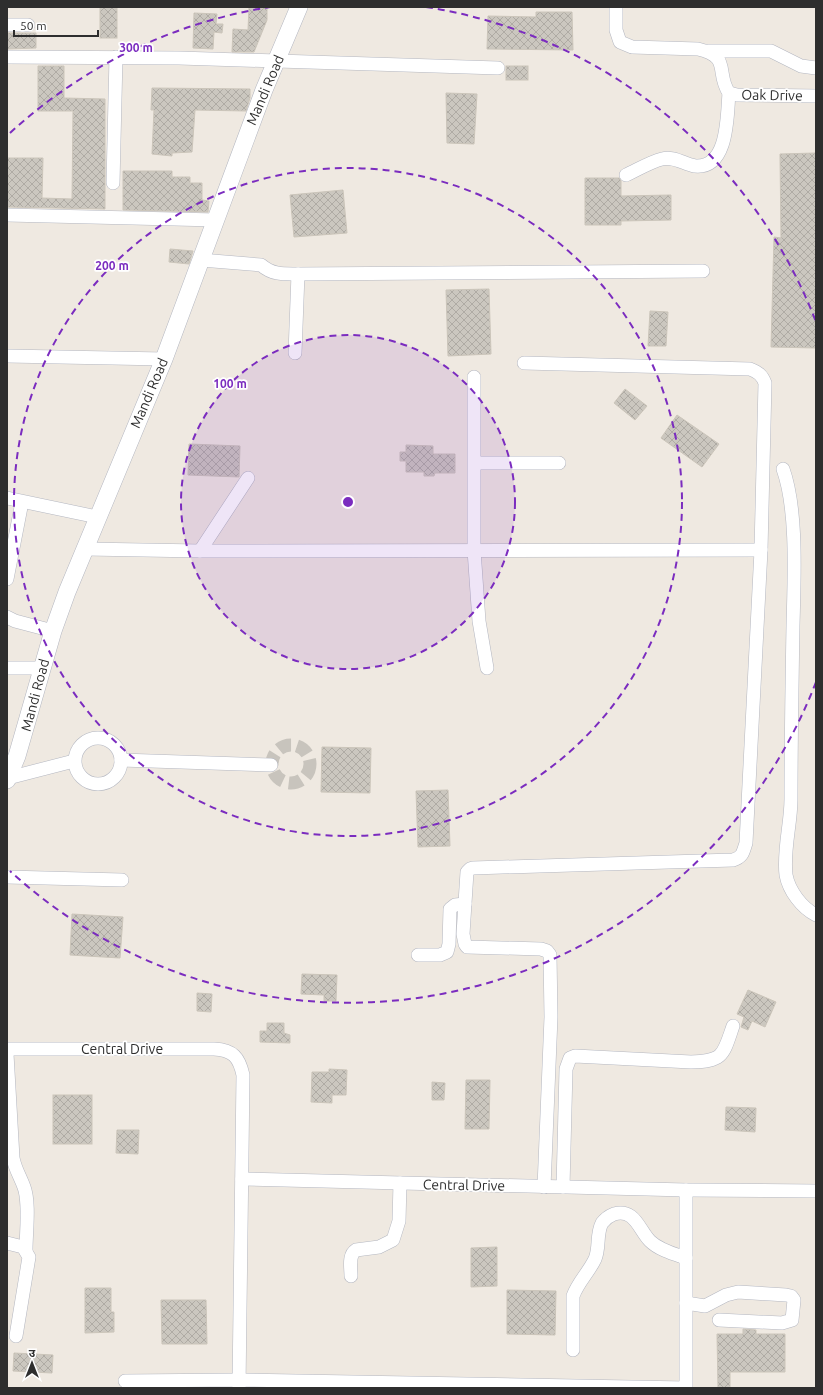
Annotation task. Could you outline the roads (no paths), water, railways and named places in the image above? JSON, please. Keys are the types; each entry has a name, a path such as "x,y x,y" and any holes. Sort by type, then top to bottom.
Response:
{"street":[{"name":"Mandi Road","path":"8,779 24,735 53,631 67,592 164,358 261,98 299,7"},
{"path":"616,7 617,37 620,42 626,46 698,49 708,51 771,51 801,66 816,68"},
{"path":"7,25 28,25"},
{"path":"626,175 662,159 670,159 698,166 709,162 717,155 725,137 728,93 720,63 716,56 708,51"},
{"path":"7,57 277,61 498,68"},
{"path":"113,183 116,58"},
{"name":"Oak Drive","path":"728,93 737,95 816,96"},
{"path":"7,215 216,220"},
{"path":"201,260 261,265 268,271 275,273 298,274 703,271"},
{"path":"296,353 298,274"},
{"path":"7,356 164,358"},
{"path":"524,363 750,369 758,372 764,383 761,550 746,843 743,855 733,860 470,868 467,872 464,939 467,947 541,949 547,951 550,955 551,1017 544,1187"},
{"path":"474,376 474,550 479,621 487,668"},
{"path":"475,463 559,463"},
{"path":"783,469 789,485 792,516 794,590 791,801 786,874 793,893 810,912 816,915"},
{"path":"200,551 248,478"},
{"path":"7,498 97,517"},
{"path":"7,579 22,502"},
{"path":"86,549 200,551 761,550"},
{"path":"7,617 15,621 53,631"},
{"path":"7,668 42,668"},
{"path":"97,738 111,742 116,747 121,760 120,767 112,780 98,784 90,783 79,775 74,760 79,747 84,742 97,738"},
{"path":"8,779 74,760"},
{"path":"121,760 271,765"},
{"path":"7,877 122,880"},
{"path":"418,955 440,955 447,952 450,944 450,910 455,905 465,904"},
{"path":"563,1187 566,1069 570,1058 575,1056 707,1062 718,1058 725,1050 733,1026"},
{"name":"Central Drive","path":"7,1049 214,1049 223,1050 236,1056 239,1060 243,1075 242,1179 686,1190 816,1191"},
{"path":"7,1054 13,1158 15,1170 24,1187 26,1198 26,1250 29,1257 16,1336"},
{"path":"239,1384 242,1179"},
{"path":"351,1276 351,1255 353,1252 356,1250 379,1247 393,1240 399,1221 400,1183"},
{"path":"125,1381 239,1384 686,1388 686,1190"},
{"path":"573,1350 573,1296 579,1282 595,1259 600,1228 603,1221 610,1216 620,1213 628,1215 638,1223 650,1241 660,1248 686,1258"},
{"path":"7,1243 19,1246 26,1250"},
{"path":"686,1303 705,1306 726,1295 738,1292 786,1295 791,1296 794,1300 793,1317 792,1320 788,1322 719,1320"}],"tunnel":[{"path":"287,745 295,745 305,750 309,757 310,764 309,771 305,778 295,783 287,783 277,778 275,775 272,768 272,760 277,750 280,748 287,745"}]}
